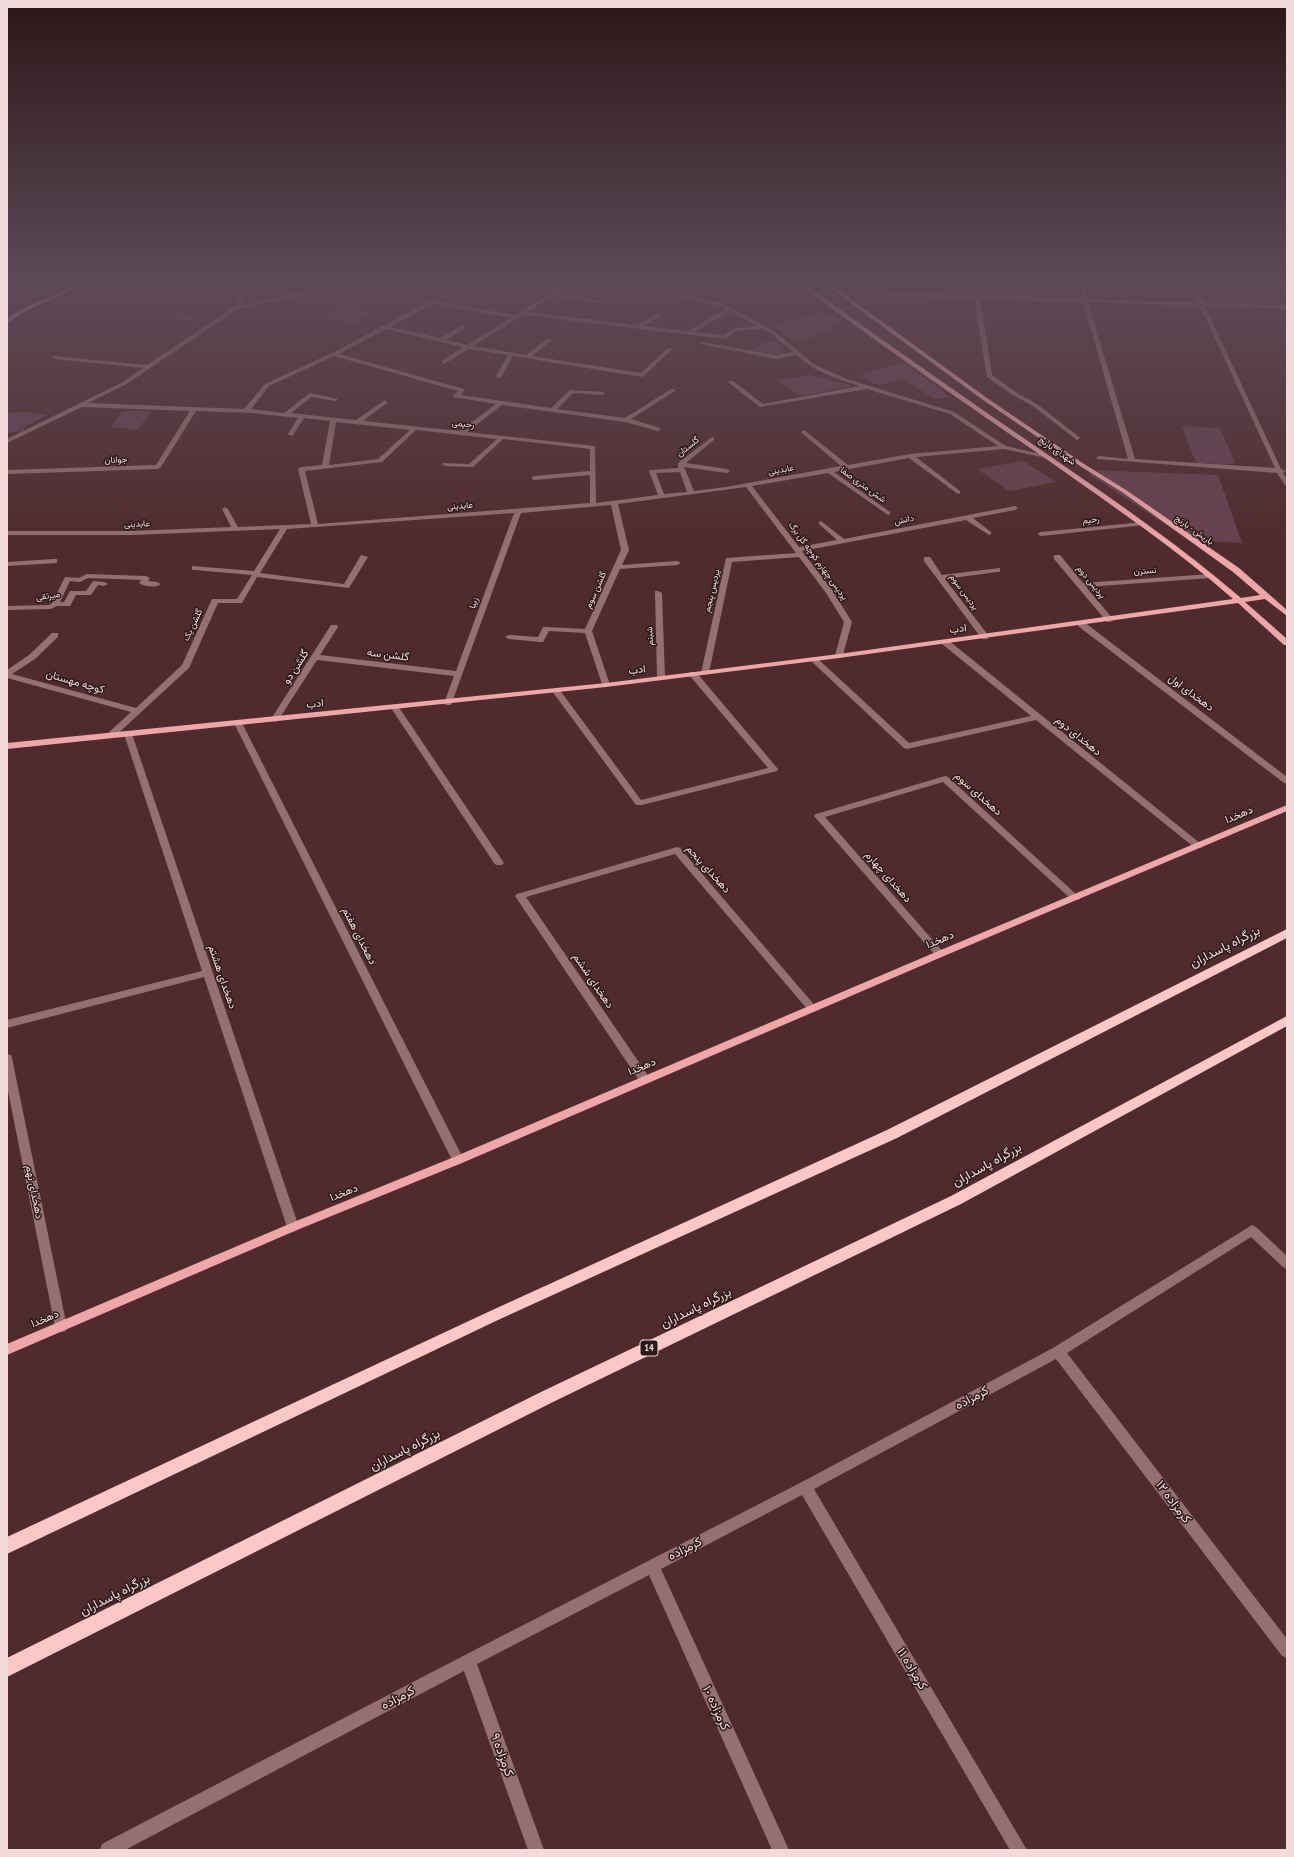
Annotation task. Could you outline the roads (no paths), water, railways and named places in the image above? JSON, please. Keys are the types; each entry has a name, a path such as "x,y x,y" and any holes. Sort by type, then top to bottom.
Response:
{"highway":[{"name":"بزرگراه پاسداران","path":"7,1546 493,1316 892,1134 1287,933"},
{"name":"بزرگراه پاسداران","path":"7,1668 547,1397 956,1200 1287,1020"}],"main road":[{"name":"شهدای بارنج","path":"925,373 1143,524 1211,576 1287,643"},
{"name":"شهدای بارنج","path":"949,373 985,399 1109,482"},
{"name":"باریش - بارنج","path":"1109,482 1236,570 1287,614"},
{"name":"ادب","path":"7,746 556,691 814,660 1110,620 1267,596"},
{"name":"دهخدا","path":"7,1350 293,1227 458,1160 812,1008 1287,808"}],"street":[{"path":"7,440 82,405 123,384 140,373"},
{"path":"246,411 267,385 294,373"},
{"path":"400,373 462,390 456,396 626,420 658,429"},
{"path":"628,373 642,375 645,373"},
{"path":"828,373 845,380 952,413 1004,447 1046,456"},
{"path":"988,373 989,376 1015,394 1035,405 1078,438"},
{"path":"1106,373 1132,462"},
{"path":"1234,373 1279,471 1287,484"},
{"path":"731,382 762,406 868,387"},
{"path":"626,420 673,390"},
{"path":"552,410 572,391 602,394"},
{"path":"286,414 310,395 335,399"},
{"path":"357,422 385,402"},
{"path":"462,433 501,403"},
{"name":"رحیمی","path":"82,405 246,411 286,414 593,447 592,505"},
{"name":"جوانان","path":"7,472 158,467 194,409"},
{"path":"291,434 302,416"},
{"path":"325,467 333,420"},
{"path":"315,526 301,469 380,461 415,428"},
{"path":"804,432 846,467"},
{"path":"445,464 471,466 501,438"},
{"name":"گلستان","path":"691,493 681,467 712,439"},
{"name":"عابدینی","path":"7,533 132,533 315,526 592,505 748,485 910,456 1004,447"},
{"path":"910,456 958,492"},
{"path":"1099,458 1132,462 1287,471"},
{"path":"662,497 652,471 681,467 726,471"},
{"name":"شش متری صفا","path":"828,470 888,513"},
{"path":"534,478 593,473"},
{"name":"پردیس چهارم کوچه گل برگ","path":"748,485 829,592 848,622 839,656"},
{"name":"گلشن سوم","path":"588,631 625,550 614,502"},
{"name":"دانش","path":"799,552 842,541 1014,508"},
{"path":"225,509 236,529"},
{"name":"زیبا","path":"448,703 518,511"},
{"path":"967,517 989,533"},
{"path":"821,523 842,541"},
{"name":"رحیم","path":"1041,534 1143,524"},
{"name":"گلشن یک","path":"110,736 186,666 215,601 239,601 285,527"},
{"name":"پردیس پنجم","path":"705,673 729,560 799,552"},
{"path":"195,568 256,574 346,586 364,556"},
{"name":"پردیس دوم","path":"1057,557 1110,620"},
{"name":"پردیس سوم","path":"927,559 986,637"},
{"path":"7,564 54,561"},
{"path":"618,566 677,563"},
{"path":"941,578 997,570"},
{"path":"55,604 68,579 80,580 87,576 146,578 143,583 156,584"},
{"name":"نسترن","path":"1081,585 1211,576"},
{"name":"میرتقی","path":"7,608 51,608 55,604 67,604 73,593 88,593 96,583 104,584"},
{"name":"شبنم","path":"658,593 661,678"},
{"name":"دهخدای اول","path":"1081,624 1287,781"},
{"name":"گلشن دو","path":"275,719 334,627"},
{"path":"509,637 540,640 546,629 588,631 606,685"},
{"path":"7,674 32,657 55,635"},
{"name":"دهخدای دوم","path":"945,642 1198,846"},
{"name":"گلشن سه","path":"315,657 458,674"},
{"path":"814,660 907,746 1038,717"},
{"name":"کوچه مهستان","path":"7,674 137,711"},
{"path":"556,691 639,803 774,769 693,674"},
{"path":"395,708 499,863"},
{"name":"دهخدای هفتم","path":"238,723 458,1160"},
{"name":"دهخدای هشتم","path":"128,734 293,1227"},
{"name":"دهخدای سوم","path":"819,816 945,779 1075,898"},
{"name":"دهخدای چهارم","path":"819,816 940,954"},
{"name":"دهخدای پنجم","path":"520,896 677,850 812,1008"},
{"name":"دهخدای ششم","path":"520,896 645,1080"},
{"path":"7,1024 208,973"},
{"name":"دهخدای نهم","path":"7,1058 61,1327"},
{"name":"کرمزاده","path":"108,1850 468,1661 805,1487 1058,1352 1252,1230 1287,1264"},
{"name":"کرمزاده ١٢","path":"1058,1352 1287,1651"},
{"name":"کرمزاده ١١","path":"805,1487 1019,1850"},
{"name":"کرمزاده ١٠","path":"652,1566 782,1850"},
{"name":"کرمزاده ٩","path":"468,1661 536,1850"}]}
